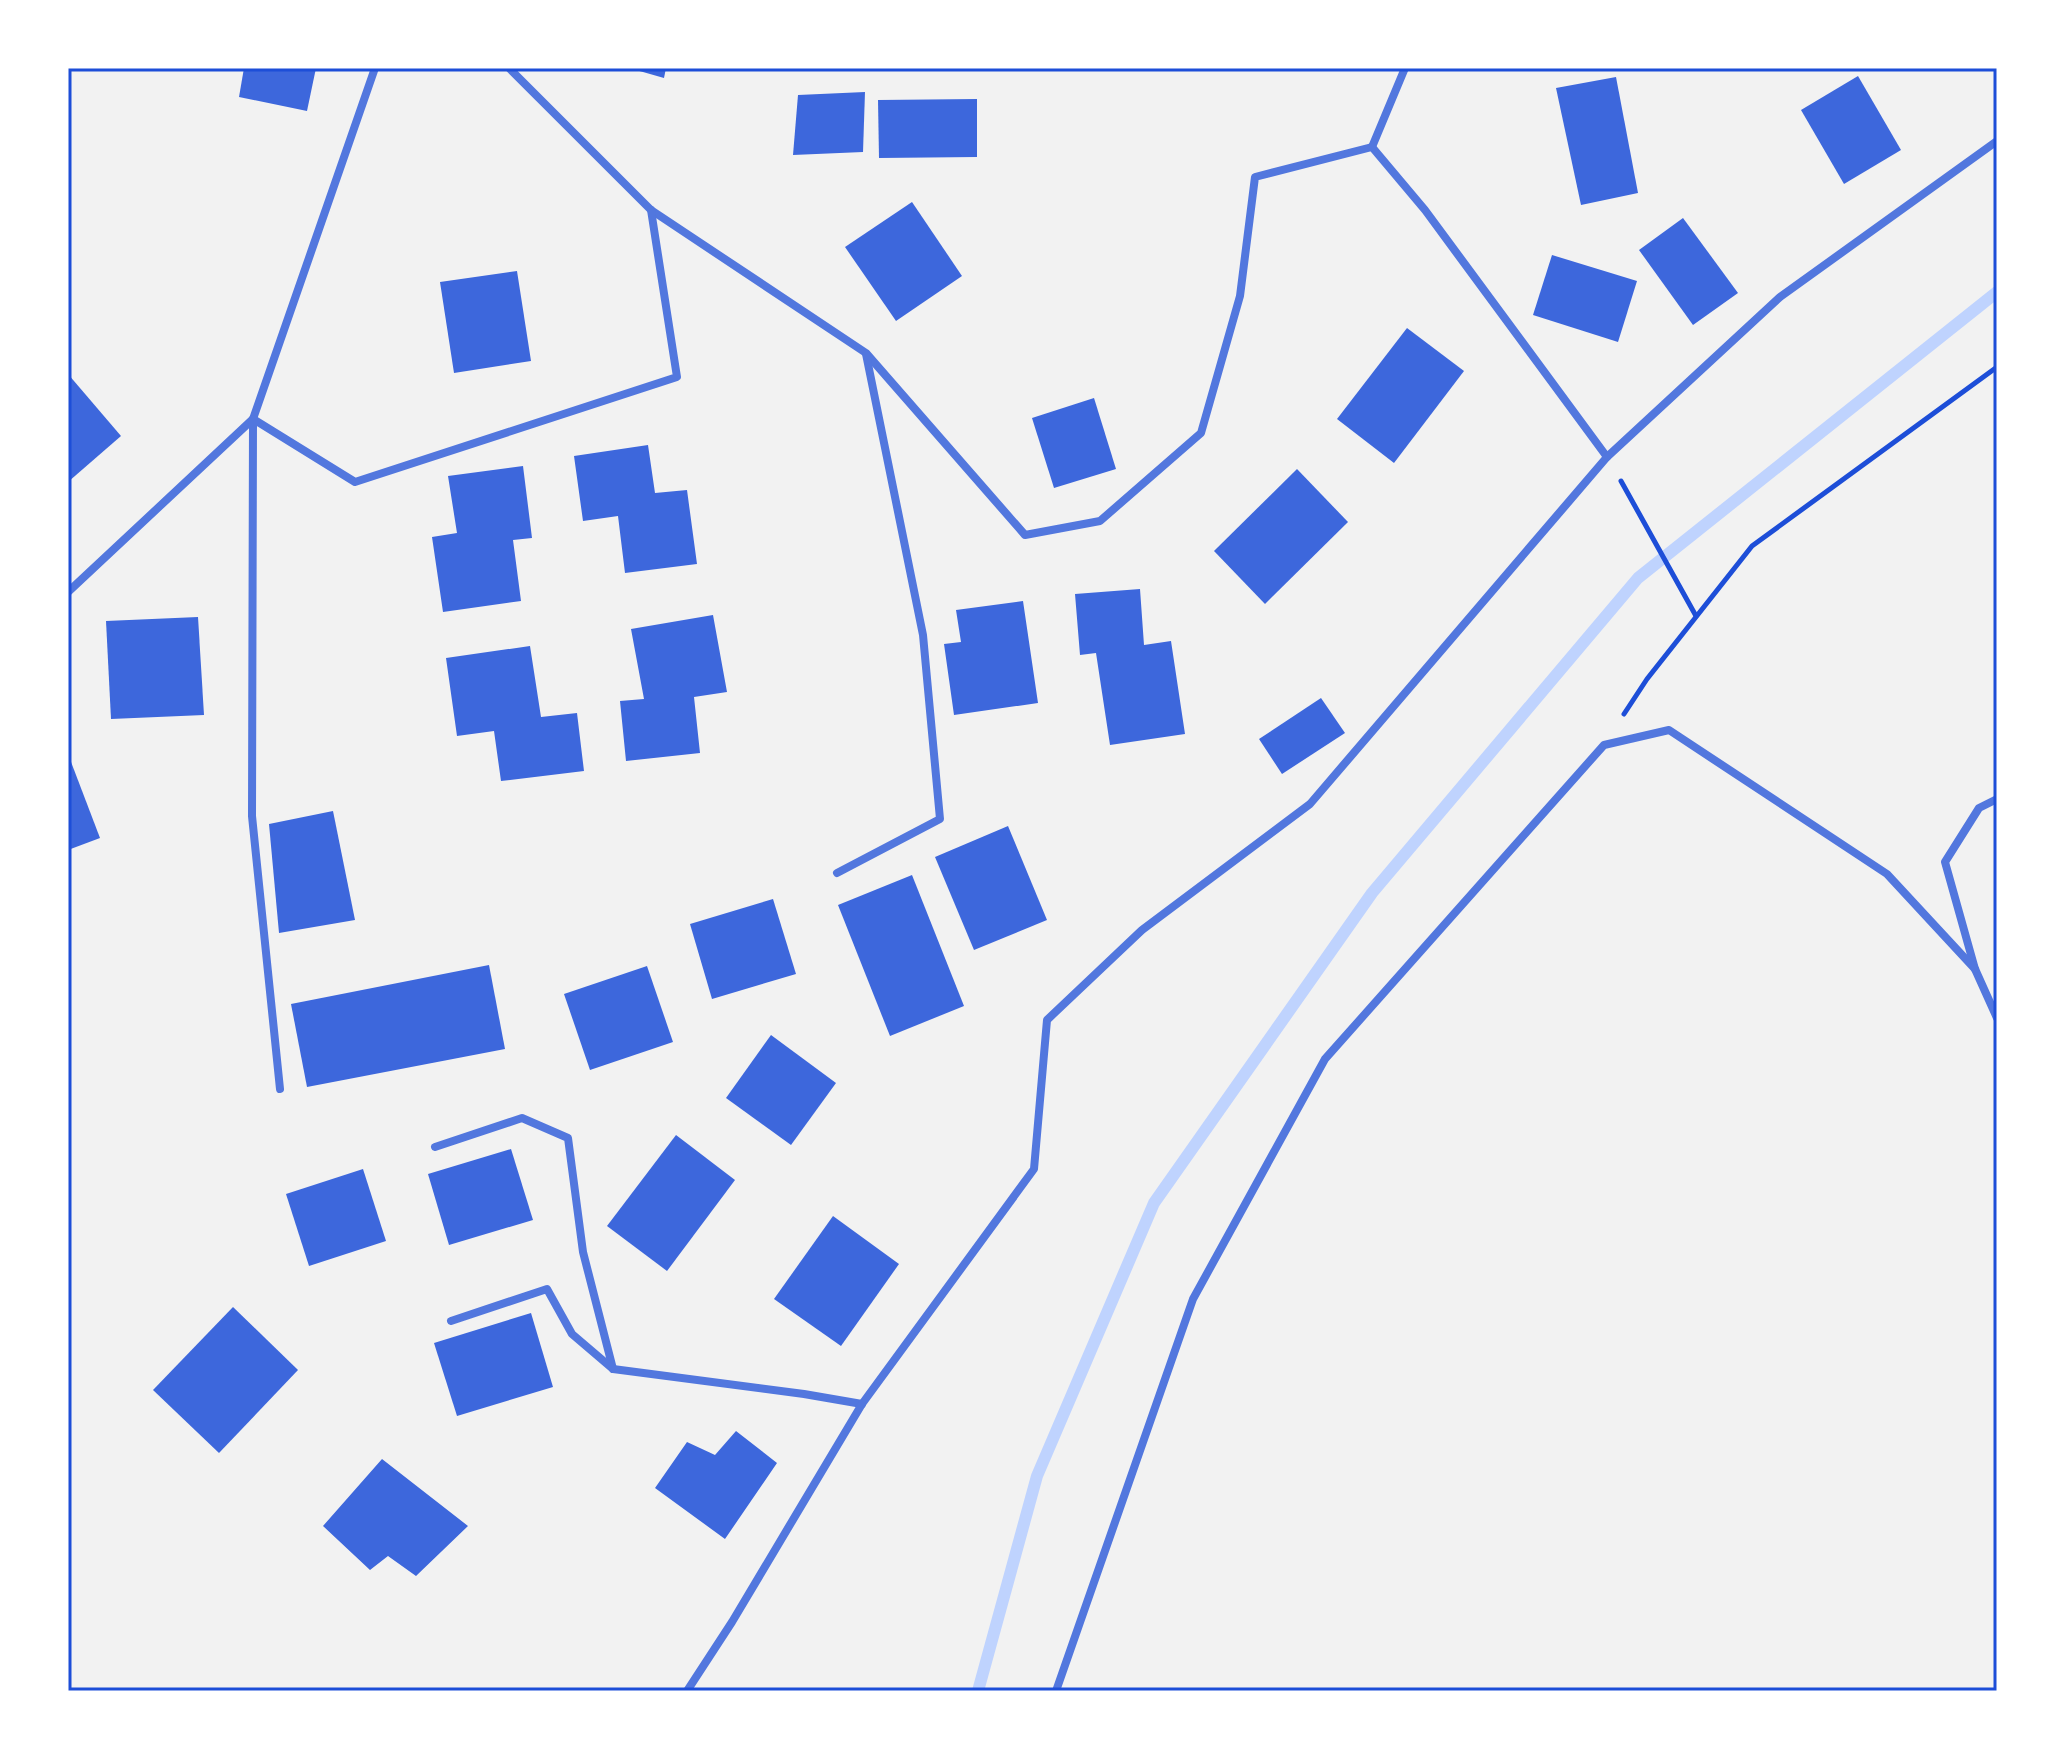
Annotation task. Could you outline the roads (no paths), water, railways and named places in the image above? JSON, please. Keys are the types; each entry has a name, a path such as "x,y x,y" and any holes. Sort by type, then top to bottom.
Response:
{"street":[{"path":"280,1089 252,816 253,419 375,68"},
{"path":"509,68 651,210 866,353 1025,535 1100,521 1201,433 1240,296 1255,177 1372,147"},
{"path":"1372,147 1405,68"},
{"path":"687,1691 732,1622 862,1404 1034,1169 1047,1020 1142,930 1310,804 1607,457 1780,297 1997,141"},
{"path":"1372,147 1425,210 1607,457"},
{"path":"253,419 355,482 677,377 651,210"},
{"path":"837,873 940,819 923,635 866,353"},
{"path":"68,592 253,419"},
{"path":"1056,1691 1193,1299 1325,1059 1604,745 1669,730 1887,874 1975,969"},
{"path":"1997,799 1979,808 1945,862 1975,969 1997,1018"},
{"path":"435,1147 522,1118 568,1138 583,1252 613,1369"},
{"path":"451,1321 547,1289 572,1334 613,1369 862,1404"}],"waterway":[{"path":"978,1691 1037,1476 1154,1203 1372,893 1638,578 1997,292"}]}
